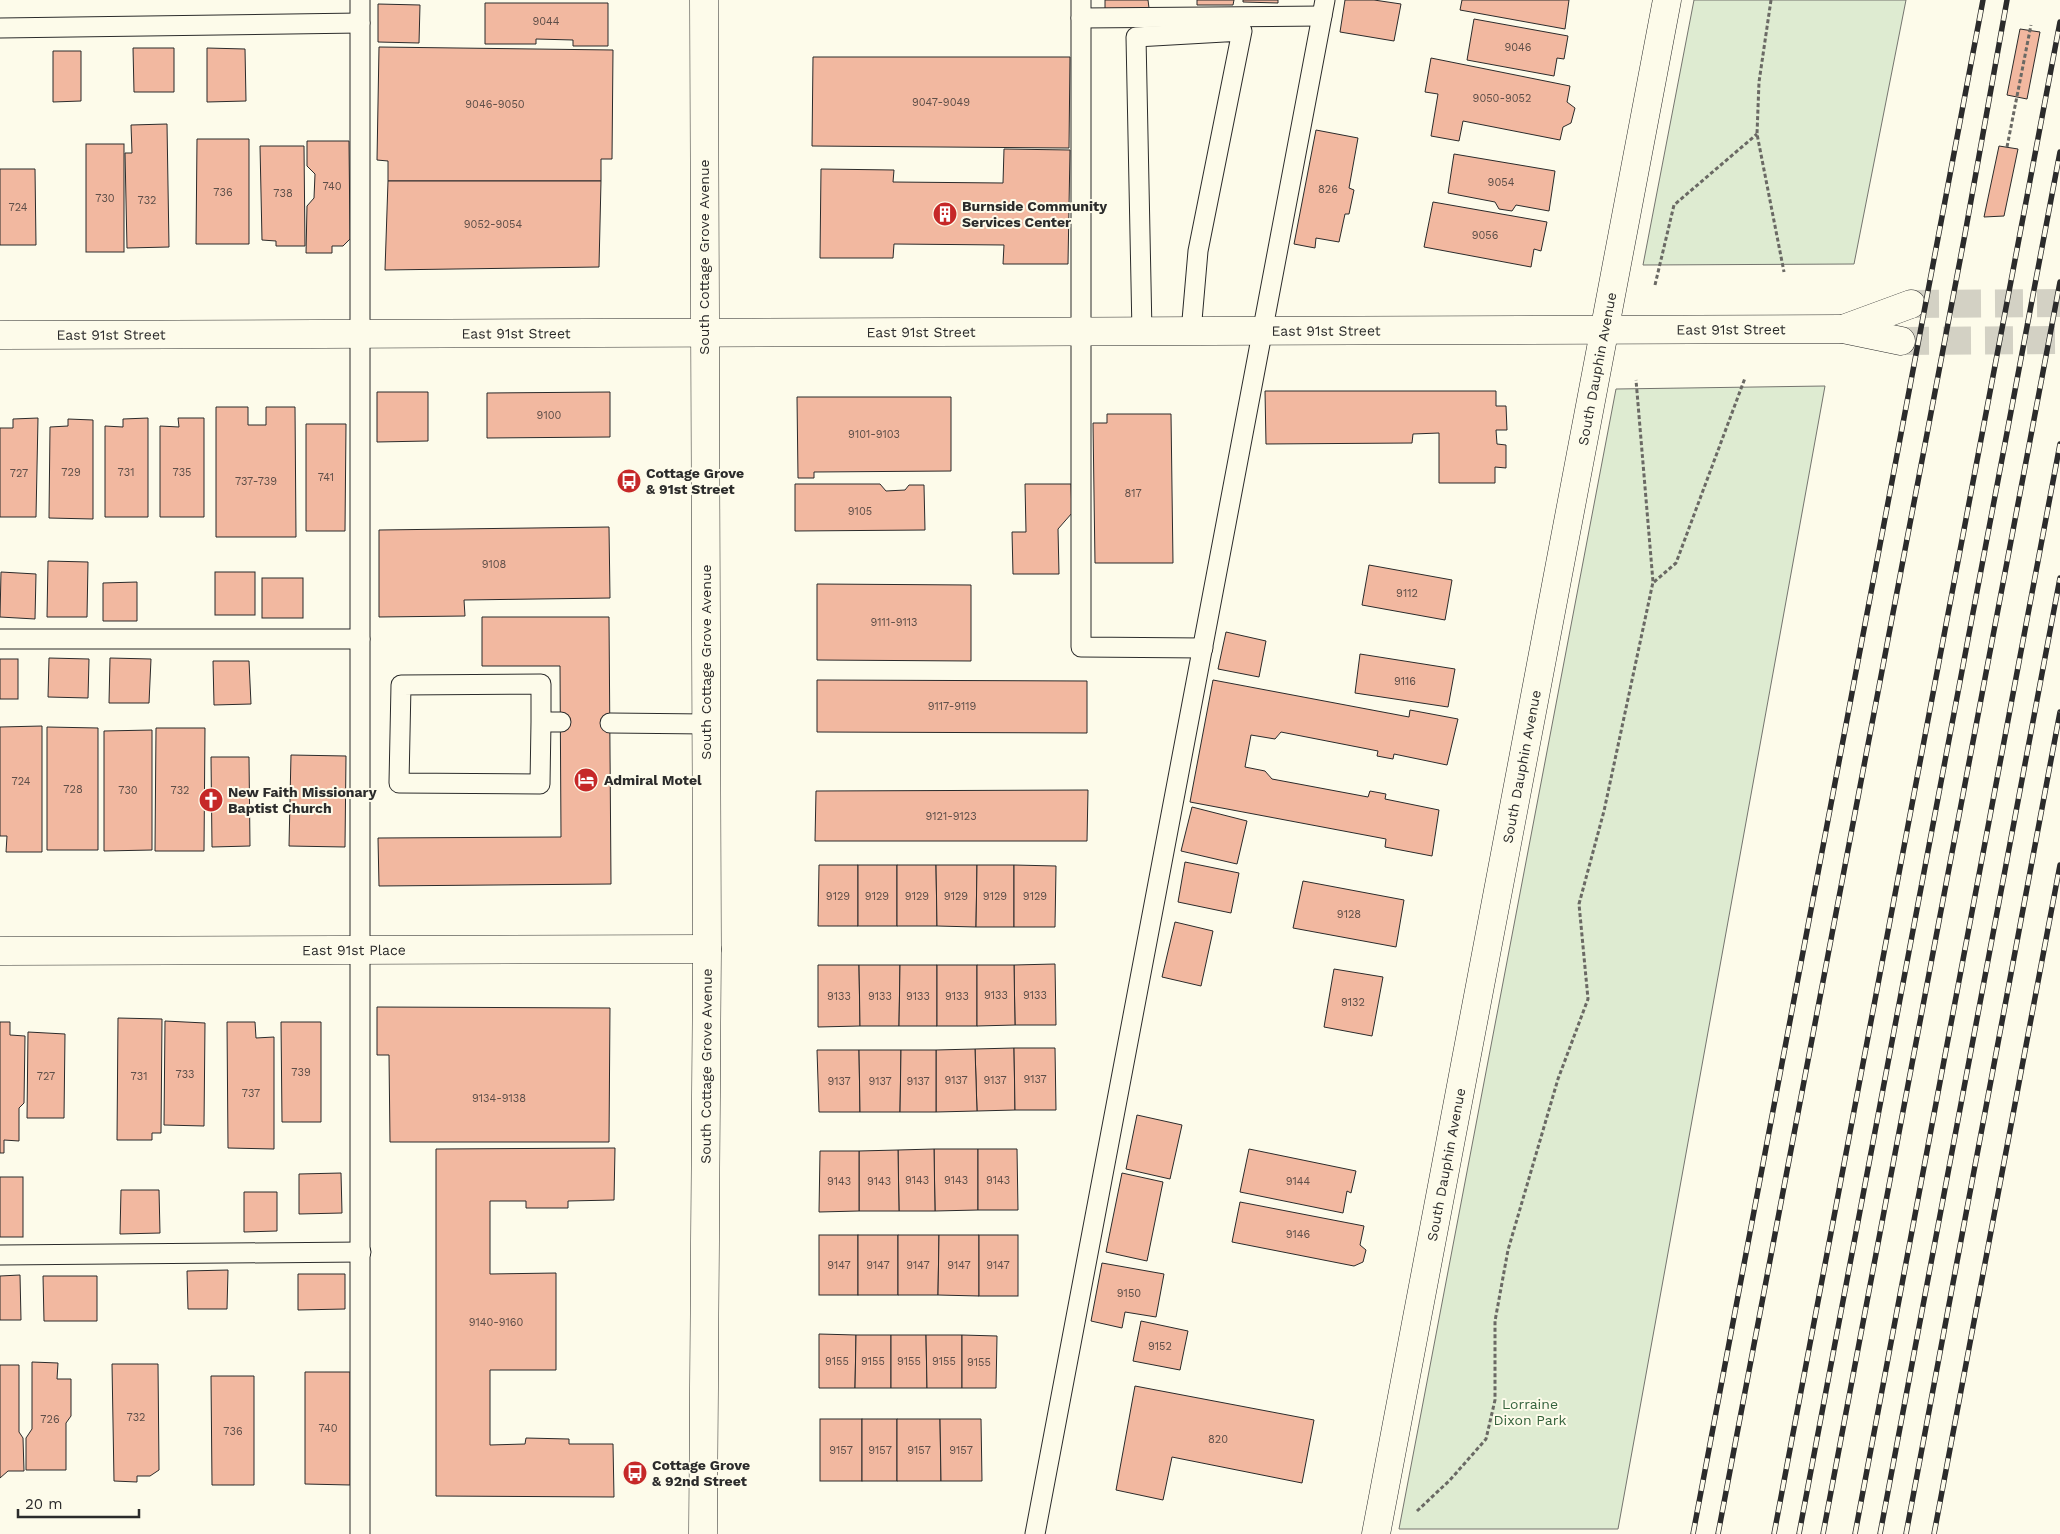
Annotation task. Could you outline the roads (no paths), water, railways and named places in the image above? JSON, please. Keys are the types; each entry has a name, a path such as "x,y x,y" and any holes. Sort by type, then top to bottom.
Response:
{"street":[{"name":"South Cottage Grove Avenue","path":"703,1534 707,949 704,0"},
{"name":"South Dauphin Avenue","path":"1376,1534 1667,0"},
{"name":"East 91st Street","path":"1843,329 1911,304"},
{"name":"East 91st Street","path":"0,336 1843,329 1901,341"},
{"name":"East 91st Place","path":"0,951 707,949"}],"lane":[{"path":"360,0 360,1534"},
{"path":"1035,1534 1324,8 1081,9 1082,647 1202,648"},
{"path":"0,28 360,23"},
{"path":"1142,332 1136,37 1242,31 1198,252 1191,332"},
{"path":"0,639 360,639"},
{"path":"541,684 541,722 540,784 399,783 401,685 541,684"},
{"path":"541,722 560,722"},
{"path":"610,723 706,724"},
{"path":"0,1255 361,1252"}],"tunnel":[{"path":"1911,304 2060,303"},
{"path":"1901,341 2060,340"}],"railway":[{"path":"1693,1534 1983,0"},
{"path":"1718,1534 1965,234 2007,0"},
{"path":"1774,1534 2060,22"},
{"path":"1799,1534 2060,152"},
{"path":"1823,1534 2060,282"},
{"path":"1855,1534 2060,444"},
{"path":"1880,1534 2060,578"},
{"path":"1906,1534 2060,712"},
{"path":"1934,1534 2060,865"}],"place":[{"name":"Burnside Community Services Center","path":"945,214"},
{"name":"Cottage Grove & 91st Street","path":"629,481"},
{"name":"Admiral Motel","path":"586,780"},
{"name":"New Faith Missionary Baptist Church","path":"211,800"},
{"name":"Cottage Grove & 92nd Street","path":"635,1473"}],"park label":[{"name":"Lorraine Dixon Park","path":"1530,1412"}]}
